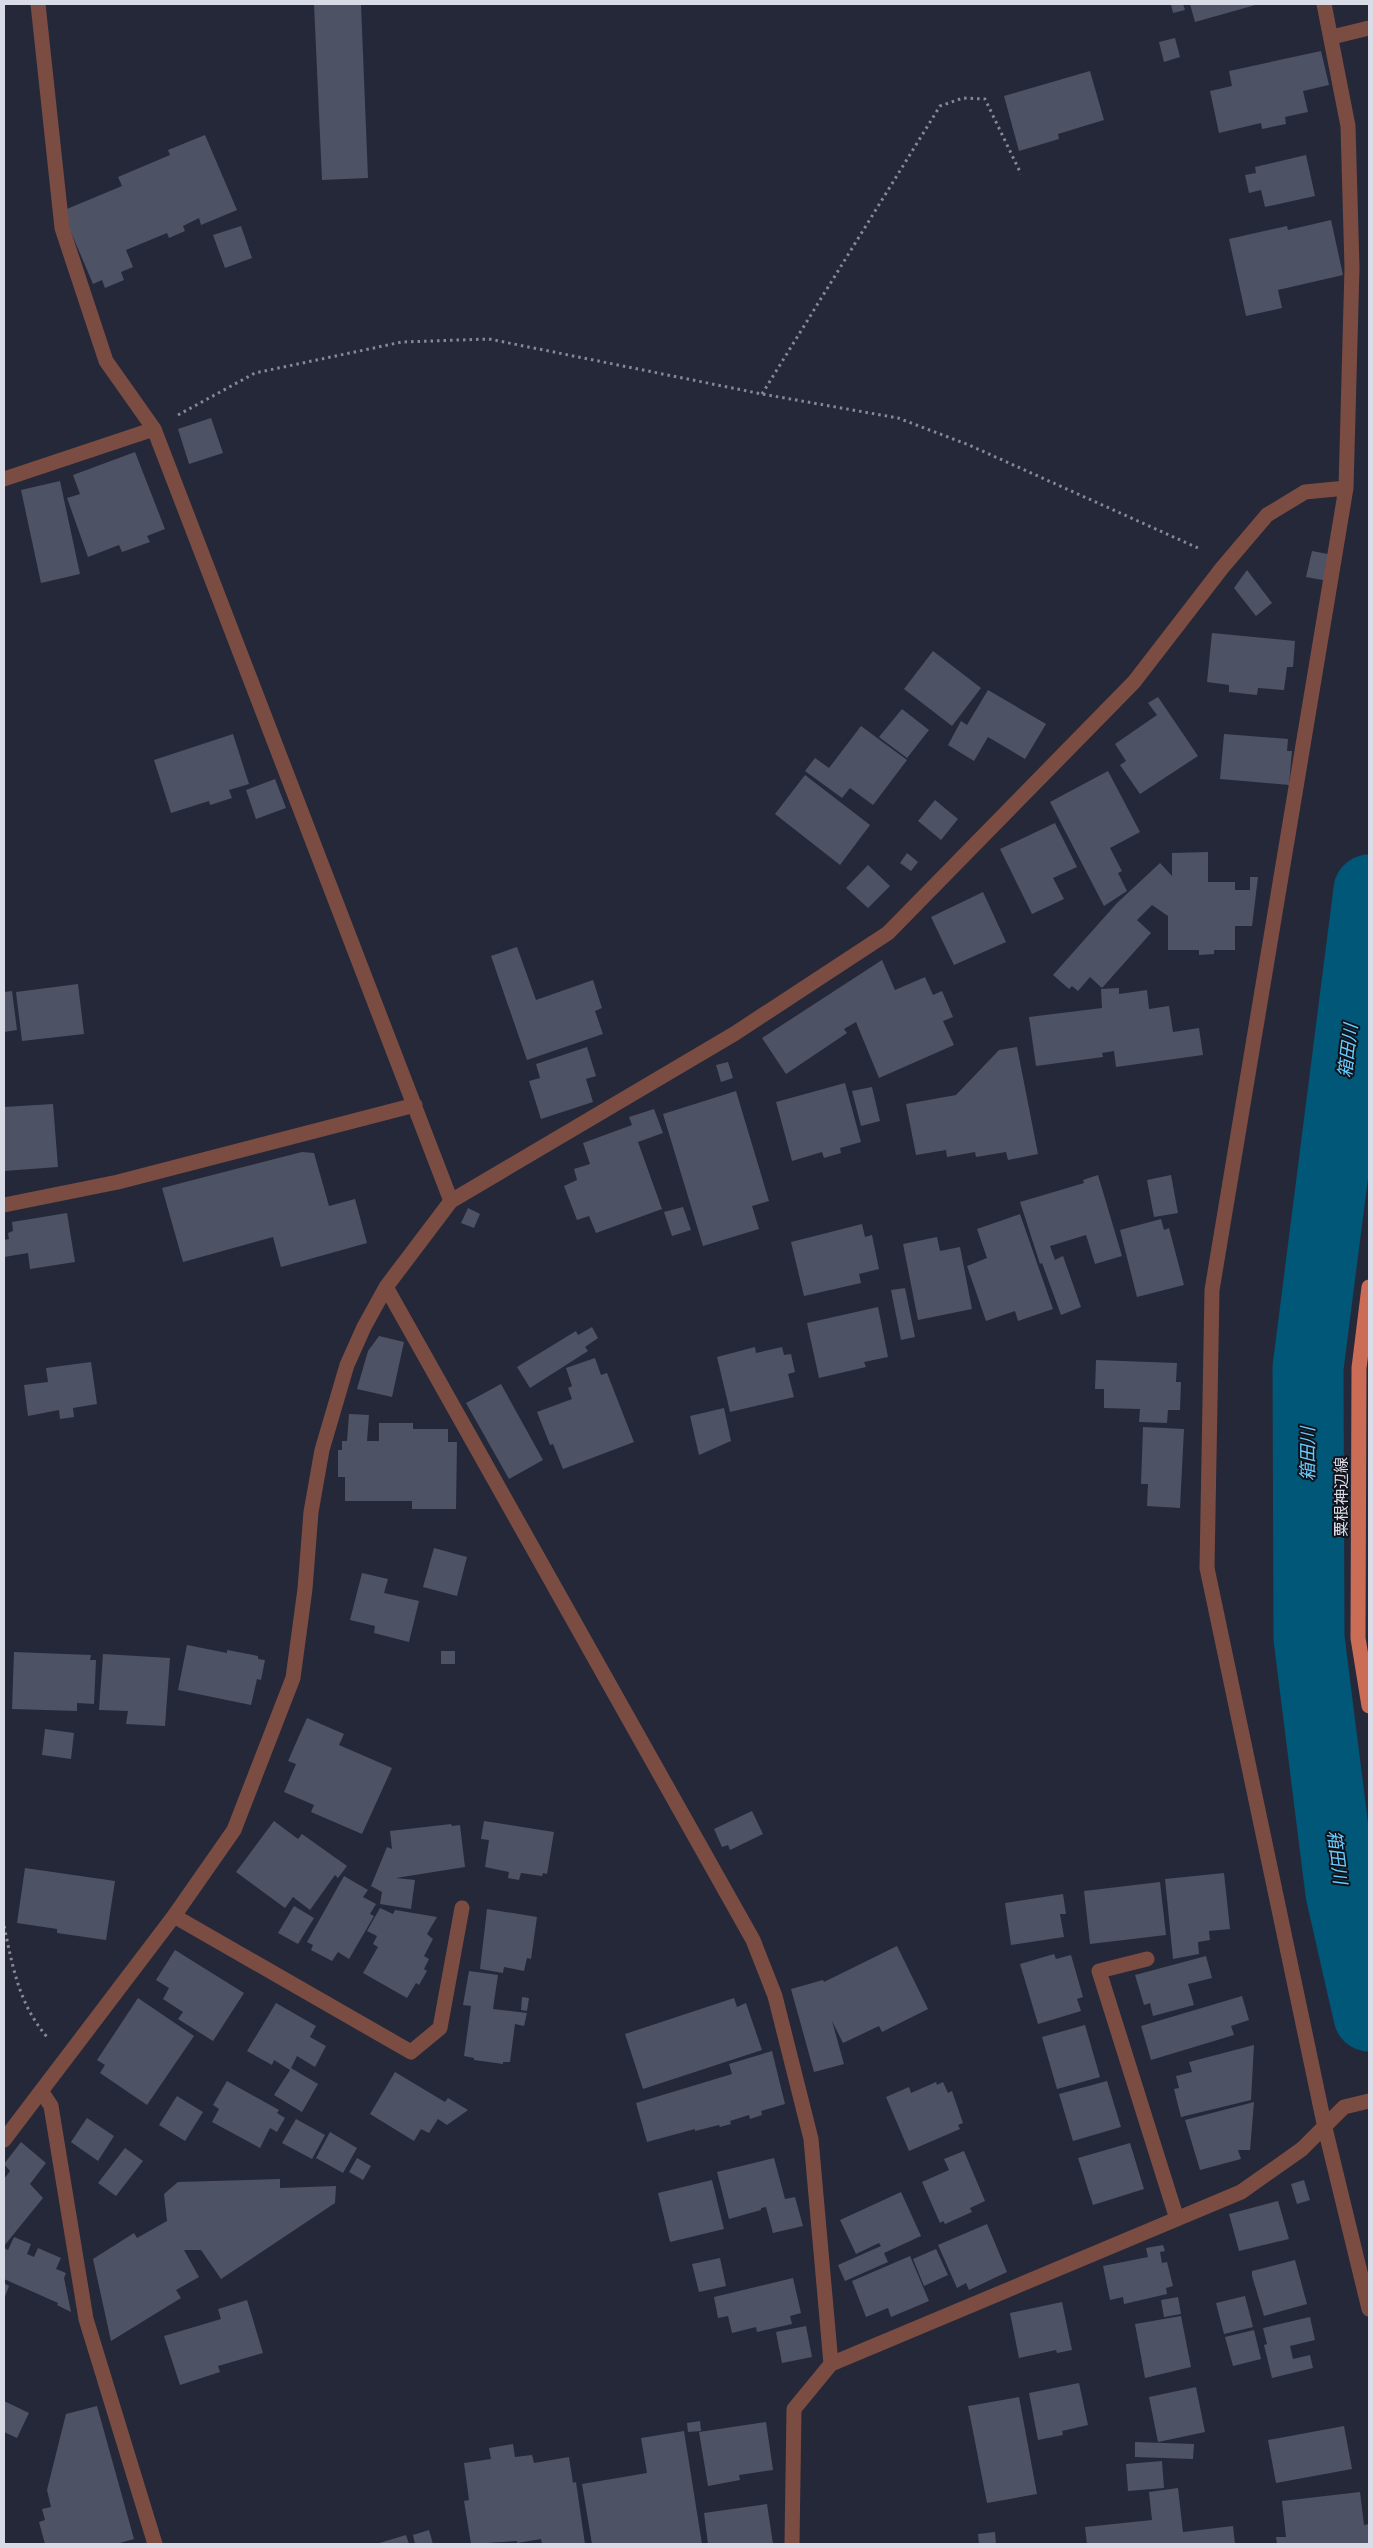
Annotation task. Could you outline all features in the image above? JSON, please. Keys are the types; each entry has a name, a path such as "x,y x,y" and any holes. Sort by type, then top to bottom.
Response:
{"main road":[{"name":"粟根神辺線","path":"1369,1287 1359,1368 1363,1638 1369,1706"}],"street":[{"path":"38,4 62,228 106,361 154,430 451,1201"},
{"path":"1324,4 1348,126 1352,268 1346,488 1212,1290 1208,1568 1324,2128 1369,2309"},
{"path":"1332,37 1369,28"},
{"path":"4,480 154,430"},
{"path":"4,2140 174,1916 234,1830 293,1678 305,1589 311,1512 322,1450 347,1364 364,1326 386,1287 451,1201 734,1034 888,933 1134,682 1222,568 1266,515 1305,492 1346,488"},
{"path":"4,1204 118,1182 415,1105"},
{"path":"386,1287 753,1940 775,1996 811,2139 831,2364"},
{"path":"174,1916 410,2052 440,2028 462,1908"},
{"path":"1147,1959 1099,1971 1176,2219"},
{"path":"42,2092 50,2106 86,2319 155,2544"},
{"path":"792,2544 794,2409 831,2364 1240,2192 1302,2149 1344,2107 1369,2101"}],"path":[{"path":"762,394 940,106 963,98 985,98 1021,174"},
{"path":"154,430 255,373 402,342 489,339 762,394 898,418 970,444 1198,548 1205,541"},
{"path":"4,1926 16,1983 33,2021 66,2059"}],"building":[{"path":"314,4 361,4 368,178 322,180"},
{"path":"1171,4 1183,4 1185,10 1173,13"},
{"path":"1190,4 1259,4 1195,22"},
{"path":"1175,38 1180,57 1164,62 1159,42"},
{"path":"1321,51 1329,85 1303,91 1308,112 1285,117 1286,124 1262,129 1261,123 1219,133 1210,91 1232,86 1229,71"},
{"path":"1090,71 1104,120 1058,134 1059,139 1019,151 1004,96"},
{"path":"205,135 237,210 201,225 199,218 183,226 185,231 169,238 167,233 126,250 133,267 121,272 124,280 105,288 102,280 93,284 62,211 122,186 118,177 170,155 168,150"},
{"path":"1306,155 1315,196 1265,207 1261,190 1249,193 1245,175 1256,173 1255,167"},
{"path":"1331,220 1343,275 1278,290 1282,308 1246,316 1229,239 1287,226 1288,230"},
{"path":"241,226 252,258 225,268 213,235"},
{"path":"211,418 223,453 189,464 178,429"},
{"path":"135,452 165,529 147,536 150,542 122,552 119,545 88,557 67,498 80,494 73,475"},
{"path":"60,481 80,574 41,583 21,490"},
{"path":"1312,551 1333,555 1328,581 1306,577"},
{"path":"1247,570 1272,603 1256,616 1234,588"},
{"path":"1212,633 1295,641 1293,667 1287,667 1284,690 1258,688 1257,695 1229,692 1229,685 1207,682"},
{"path":"933,651 981,688 952,726 904,689"},
{"path":"988,690 1046,724 1025,759 988,737 974,761 948,745 961,721 967,725"},
{"path":"1158,697 1198,756 1140,794 1120,765 1126,761 1115,744 1157,715 1148,703"},
{"path":"902,709 929,730 907,758 879,737"},
{"path":"861,726 907,760 873,805 850,788 842,798 805,771 815,758 829,768"},
{"path":"233,734 249,784 229,790 232,798 210,805 209,801 171,813 154,760"},
{"path":"1224,734 1288,739 1287,751 1292,751 1289,785 1220,779"},
{"path":"1108,771 1140,832 1110,848 1122,871 1118,873 1127,891 1104,906 1050,802"},
{"path":"805,775 870,825 840,865 775,814"},
{"path":"275,779 286,808 256,819 246,790"},
{"path":"935,800 958,819 941,840 918,821"},
{"path":"1055,823 1077,867 1053,878 1064,899 1032,914 1000,849"},
{"path":"1208,852 1208,882 1235,882 1235,890 1250,890 1250,877 1258,877 1252,926 1235,926 1235,950 1214,950 1214,954 1199,955 1199,950 1168,950 1168,916 1152,905 1137,920 1151,933 1102,988 1090,977 1078,991 1072,986 1069,989 1053,975 1117,903 1160,863 1172,876 1172,853"},
{"path":"907,853 918,862 911,871 900,863"},
{"path":"868,865 890,886 868,908 846,888"},
{"path":"983,892 1006,942 954,965 931,917"},
{"path":"517,947 536,1000 593,980 602,1008 595,1011 603,1034 527,1060 491,956"},
{"path":"882,960 895,990 925,977 933,995 942,991 953,1017 943,1021 954,1045 879,1078 856,1022 844,1029 847,1033 786,1074 762,1038"},
{"path":"78,984 84,1034 22,1041 16,992"},
{"path":"1119,988 1119,994 1147,990 1149,1009 1169,1006 1173,1032 1199,1028 1203,1055 1116,1067 1114,1051 1102,1053 1103,1057 1036,1066 1029,1017 1102,1008 1101,989"},
{"path":"12,991 17,1030 4,1032 4,992"},
{"path":"587,1047 596,1076 586,1079 593,1102 541,1119 529,1081 540,1078 536,1064"},
{"path":"1017,1047 1038,1154 1008,1160 1006,1152 976,1157 975,1152 947,1157 946,1150 916,1155 906,1104 956,1095 999,1050"},
{"path":"728,1062 733,1078 721,1082 716,1065"},
{"path":"845,1083 861,1142 840,1148 841,1153 824,1158 822,1152 792,1161 776,1102"},
{"path":"872,1087 880,1121 861,1126 852,1091"},
{"path":"736,1091 769,1201 752,1206 759,1229 703,1246 663,1114"},
{"path":"53,1104 58,1167 4,1171 4,1107"},
{"path":"654,1109 663,1133 638,1142 662,1209 596,1233 589,1216 577,1220 564,1186 577,1180 574,1169 590,1164 583,1143 632,1125 629,1117"},
{"path":"302,1152 314,1153 329,1206 355,1199 367,1243 281,1267 273,1237 183,1262 162,1188"},
{"path":"1098,1175 1122,1256 1095,1264 1086,1235 1050,1246 1055,1260 1063,1256 1081,1307 1061,1315 1042,1263 1040,1264 1020,1202 1084,1183 1083,1180"},
{"path":"1171,1175 1178,1213 1154,1217 1147,1180"},
{"path":"683,1207 691,1230 672,1236 664,1212"},
{"path":"468,1208 480,1214 474,1228 461,1223"},
{"path":"67,1213 75,1262 30,1269 28,1253 4,1257 4,1240 9,1239 8,1233 13,1231 12,1222"},
{"path":"1020,1214 1053,1309 1018,1321 1015,1311 986,1321 967,1266 987,1258 977,1229"},
{"path":"1161,1219 1164,1230 1169,1228 1184,1285 1137,1297 1120,1230"},
{"path":"862,1224 865,1237 872,1235 879,1269 859,1274 861,1283 804,1296 791,1242"},
{"path":"937,1237 940,1251 960,1247 972,1309 918,1320 903,1244"},
{"path":"905,1288 915,1337 901,1340 891,1290"},
{"path":"878,1307 888,1357 864,1362 866,1367 819,1378 807,1323"},
{"path":"592,1327 598,1338 585,1347 588,1351 530,1388 517,1367 576,1331 578,1335"},
{"path":"379,1336 404,1342 392,1397 357,1389 368,1351"},
{"path":"755,1347 756,1353 782,1347 784,1355 791,1354 795,1372 788,1374 794,1397 730,1412 717,1357"},
{"path":"595,1358 601,1375 607,1373 634,1442 563,1469 553,1444 550,1445 537,1412 572,1399 568,1388 572,1386 566,1368"},
{"path":"1096,1360 1177,1363 1176,1382 1181,1382 1180,1410 1168,1410 1167,1423 1139,1422 1140,1409 1104,1408 1104,1389 1095,1389"},
{"path":"91,1362 97,1404 73,1408 74,1417 60,1419 59,1410 28,1416 24,1385 48,1382 46,1368"},
{"path":"501,1384 543,1460 509,1479 466,1403"},
{"path":"724,1408 731,1441 699,1455 690,1416"},
{"path":"349,1414 369,1415 367,1441 379,1441 379,1423 413,1423 413,1429 448,1429 448,1442 457,1442 456,1509 412,1509 412,1501 345,1501 345,1477 338,1477 338,1450 342,1450 342,1441 347,1441"},
{"path":"1143,1427 1184,1429 1180,1508 1147,1506 1148,1484 1141,1484"},
{"path":"434,1548 467,1557 457,1596 423,1587"},
{"path":"362,1573 388,1579 384,1593 419,1601 409,1642 374,1633 375,1626 350,1620"},
{"path":"187,1645 227,1653 227,1650 258,1656 258,1659 265,1660 261,1680 257,1679 251,1705 178,1690"},
{"path":"441,1651 455,1651 455,1664 441,1664"},
{"path":"14,1652 91,1655 90,1660 96,1660 94,1704 77,1703 77,1711 12,1709"},
{"path":"103,1654 170,1658 165,1726 126,1724 128,1711 99,1710"},
{"path":"307,1718 344,1734 339,1745 392,1768 362,1834 311,1812 314,1805 284,1792 296,1764 288,1761"},
{"path":"45,1729 74,1733 71,1759 42,1755"},
{"path":"752,1811 763,1834 730,1850 728,1845 722,1847 714,1829"},
{"path":"274,1821 298,1839 302,1834 347,1866 338,1878 335,1875 310,1910 293,1897 285,1908 236,1872"},
{"path":"484,1821 554,1832 547,1874 543,1873 542,1876 521,1873 519,1880 508,1878 509,1872 485,1867 489,1840 481,1839"},
{"path":"451,1824 452,1826 460,1825 465,1867 396,1878 415,1880 411,1909 380,1904 382,1892 371,1886 387,1847 392,1849 390,1831"},
{"path":"25,1868 115,1881 106,1940 57,1933 57,1929 17,1923"},
{"path":"1224,1873 1230,1929 1209,1931 1210,1940 1198,1942 1199,1954 1173,1959 1165,1879"},
{"path":"344,1876 368,1890 363,1897 376,1904 370,1914 374,1916 349,1959 338,1952 332,1961 311,1950 313,1945 307,1942"},
{"path":"1160,1882 1166,1935 1090,1944 1084,1891"},
{"path":"1063,1894 1066,1914 1060,1914 1064,1937 1011,1945 1005,1903"},
{"path":"294,1906 314,1918 298,1944 278,1933"},
{"path":"380,1908 393,1914 395,1910 437,1917 427,1934 433,1939 424,1956 429,1959 424,1969 427,1971 419,1985 416,1983 407,1998 363,1973 378,1947 373,1944 377,1936 367,1931"},
{"path":"487,1909 537,1917 531,1959 527,1958 524,1971 504,1967 503,1973 480,1969"},
{"path":"897,1946 928,2009 882,2032 879,2026 843,2043 832,2021 844,2064 814,2072 791,1989 823,1980 824,1982"},
{"path":"175,1950 244,1993 213,2041 178,2019 183,2012 163,1999 169,1988 156,1980"},
{"path":"1054,1954 1056,1959 1071,1955 1083,1997 1077,1999 1081,2011 1038,2024 1020,1964"},
{"path":"1206,1956 1212,1978 1188,1984 1194,2005 1153,2016 1150,2003 1144,2005 1135,1975"},
{"path":"469,1971 498,1975 493,2009 527,2013 524,2026 515,2024 510,2062 503,2062 503,2064 474,2060 474,2058 464,2056 471,2006 463,2005"},
{"path":"1242,1996 1249,2020 1231,2026 1234,2035 1151,2060 1141,2026"},
{"path":"522,1997 529,1998 527,2011 521,2010"},
{"path":"138,1998 194,2036 147,2105 100,2073 105,2065 97,2060"},
{"path":"734,1998 737,2007 746,2003 762,2050 643,2089 625,2034"},
{"path":"276,2003 316,2026 310,2037 326,2046 315,2067 297,2056 291,2068 318,2084 302,2112 274,2095 290,2070 274,2060 272,2065 247,2051"},
{"path":"1085,2025 1100,2077 1057,2089 1042,2037"},
{"path":"1254,2045 1251,2100 1181,2117 1174,2089 1179,2088 1176,2076 1192,2072 1189,2062"},
{"path":"772,2051 785,2104 761,2111 762,2115 750,2119 749,2115 730,2121 731,2124 720,2127 719,2125 695,2131 695,2129 647,2142 636,2103 732,2074 729,2064"},
{"path":"395,2072 445,2102 448,2098 468,2110 447,2125 438,2119 429,2133 421,2129 414,2141 370,2114"},
{"path":"227,2081 279,2110 277,2113 285,2118 277,2132 270,2128 260,2148 212,2122 219,2109 213,2105"},
{"path":"1107,2081 1121,2127 1073,2141 1059,2094"},
{"path":"936,2082 937,2085 943,2082 948,2093 952,2091 963,2123 958,2125 960,2129 909,2151 886,2097 909,2087 911,2093"},
{"path":"177,2096 203,2112 185,2141 159,2125"},
{"path":"1254,2102 1250,2150 1238,2150 1241,2159 1200,2170 1185,2120"},
{"path":"87,2118 114,2136 98,2161 71,2142"},
{"path":"296,2119 325,2135 312,2159 282,2143"},
{"path":"330,2132 357,2148 343,2173 316,2158"},
{"path":"21,2142 46,2163 30,2184 43,2198 4,2246 4,2179 10,2171 4,2164"},
{"path":"1130,2143 1144,2189 1093,2205 1078,2158"},
{"path":"125,2148 143,2161 116,2196 98,2183"},
{"path":"964,2151 985,2201 970,2208 972,2212 945,2224 943,2221 940,2223 922,2182 949,2170 944,2159"},
{"path":"357,2158 371,2166 363,2180 349,2172"},
{"path":"774,2158 785,2199 795,2197 803,2226 773,2233 766,2207 729,2219 717,2172"},
{"path":"280,2179 280,2188 336,2186 335,2203 221,2279 201,2250 184,2250 199,2277 176,2290 181,2298 111,2341 93,2259 134,2233 137,2238 167,2221 164,2194 178,2182"},
{"path":"712,2180 724,2229 670,2242 658,2193"},
{"path":"1304,2180 1310,2200 1297,2204 1291,2184"},
{"path":"901,2192 921,2236 884,2253 888,2262 845,2281 838,2265 881,2246 879,2243 856,2254 840,2220"},
{"path":"1278,2201 1289,2239 1239,2251 1229,2214"},
{"path":"987,2224 1007,2272 969,2290 966,2283 957,2288 938,2245"},
{"path":"14,2237 31,2244 27,2254 34,2257 38,2248 61,2258 56,2269 66,2273 64,2278 71,2312 57,2305 58,2303 4,2279 4,2248 8,2250"},
{"path":"1163,2245 1165,2251 1160,2252 1162,2263 1167,2262 1173,2286 1166,2288 1167,2294 1124,2304 1123,2297 1110,2300 1103,2266 1148,2257 1146,2248"},
{"path":"936,2249 948,2275 924,2286 913,2259"},
{"path":"910,2256 929,2301 891,2317 888,2308 866,2317 852,2281"},
{"path":"720,2258 726,2286 699,2292 692,2264"},
{"path":"1295,2260 1307,2304 1264,2316 1252,2271"},
{"path":"793,2278 801,2313 790,2316 792,2324 757,2332 756,2327 732,2333 728,2316 718,2318 714,2297"},
{"path":"4,2283 9,2286 4,2299"},
{"path":"1245,2296 1253,2327 1224,2334 1216,2303"},
{"path":"1178,2297 1181,2314 1164,2317 1161,2300"},
{"path":"247,2300 263,2353 218,2366 220,2372 180,2385 164,2336 221,2319 218,2309"},
{"path":"1062,2302 1072,2350 1057,2353 1056,2350 1019,2358 1010,2313"},
{"path":"1181,2316 1191,2367 1145,2378 1135,2324"},
{"path":"1310,2317 1315,2340 1290,2346 1293,2359 1310,2355 1313,2368 1272,2378 1264,2345 1267,2344 1263,2328"},
{"path":"806,2326 812,2357 782,2363 776,2332"},
{"path":"1254,2330 1261,2359 1233,2366 1225,2337"},
{"path":"1079,2383 1088,2425 1062,2431 1063,2435 1038,2440 1029,2393"},
{"path":"1196,2387 1205,2432 1158,2442 1149,2397"},
{"path":"1019,2397 1037,2494 987,2503 968,2406"},
{"path":"4,2401 29,2413 17,2438 4,2432"},
{"path":"97,2406 134,2539 116,2544 45,2544 39,2522 45,2520 42,2509 51,2507 47,2490 66,2414"},
{"path":"700,2421 701,2431 688,2432 687,2423"},
{"path":"766,2422 773,2470 739,2475 740,2480 708,2486 699,2432"},
{"path":"1344,2426 1352,2469 1276,2483 1268,2440"},
{"path":"684,2431 702,2544 592,2544 582,2484 647,2473 641,2438"},
{"path":"1135,2442 1194,2444 1193,2459 1135,2457"},
{"path":"513,2444 515,2457 532,2455 534,2463 569,2457 573,2483 576,2482 585,2544 542,2544 541,2539 517,2543 517,2541 471,2544 464,2501 469,2500 464,2463 491,2459 489,2448"},
{"path":"1162,2461 1164,2488 1128,2491 1126,2464"},
{"path":"1178,2488 1183,2532 1233,2526 1235,2544 1087,2544 1085,2527 1152,2520 1149,2492"},
{"path":"1360,2492 1364,2525 1369,2524 1369,2544 1277,2544 1276,2537 1286,2537 1282,2501"},
{"path":"767,2504 773,2544 708,2544 704,2513"},
{"path":"429,2530 433,2544 415,2544 413,2535"},
{"path":"995,2532 996,2544 979,2544 978,2534"},
{"path":"406,2535 409,2544 376,2544"}],"waterway":[{"name":"箱田川","path":"1369,890 1308,1368 1309,1638 1341,1893 1369,2016"}]}
